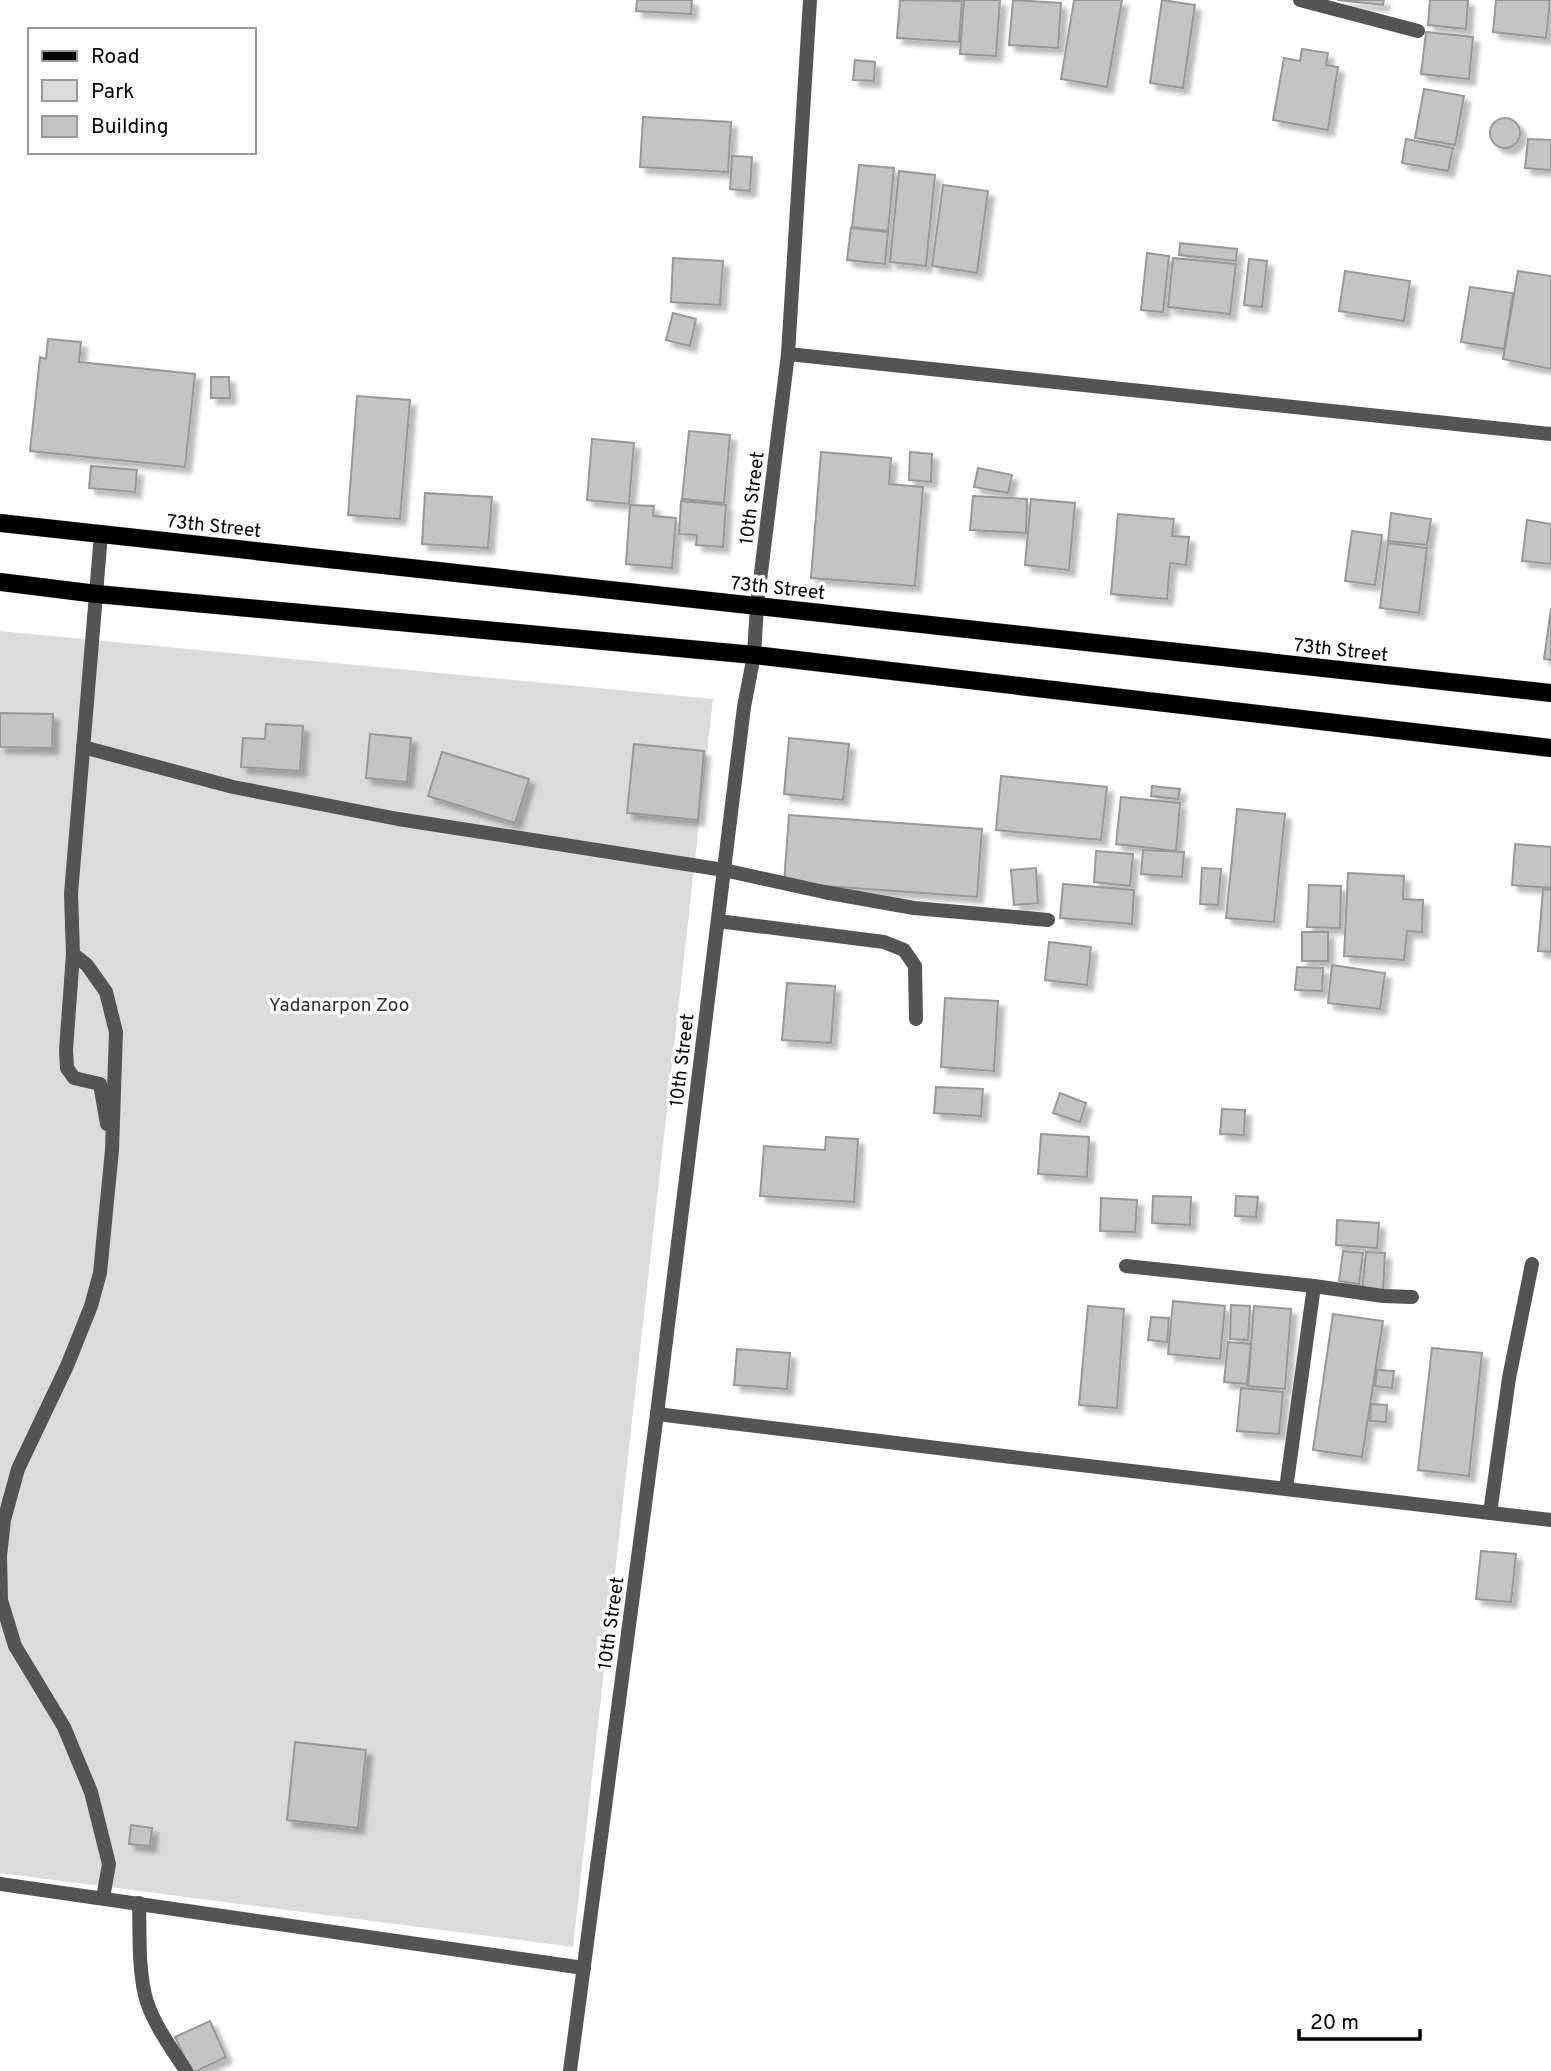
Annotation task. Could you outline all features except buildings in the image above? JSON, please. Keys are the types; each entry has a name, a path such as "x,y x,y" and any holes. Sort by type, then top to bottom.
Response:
{"main road":[{"name":"73th Street","path":"0,523 1551,693"},
{"path":"0,582 97,594 754,655 1551,748"}],"street":[{"name":"10th Street","path":"570,2071 657,1414 744,707 754,655 788,354 810,0"},
{"path":"1300,0 1418,32"},
{"path":"788,354 1551,434"},
{"path":"101,534 71,894 73,954 66,1050 68,1068 74,1078 100,1084 112,1150"},
{"path":"83,747 233,787 398,819 724,870 914,908 1048,920"},
{"path":"718,921 884,942 904,950 915,966 916,1019"},
{"path":"73,954 87,965 106,992 116,1032 112,1150 100,1273 67,1366 18,1469 4,1520 0,1556 1,1600 15,1646 64,1727 91,1792 109,1864 103,1898"},
{"path":"1490,1513 1509,1378 1532,1264"},
{"path":"1126,1266 1383,1296 1412,1297"},
{"path":"1286,1489 1314,1286"},
{"path":"657,1414 1551,1520"},
{"path":"0,1884 584,1968"},
{"path":"139,1903 140,1965 145,1998 186,2071"}],"green space":[{"name":"Yadanarpon Zoo","path":"0,631 713,699 573,1947 0,1873"}]}
